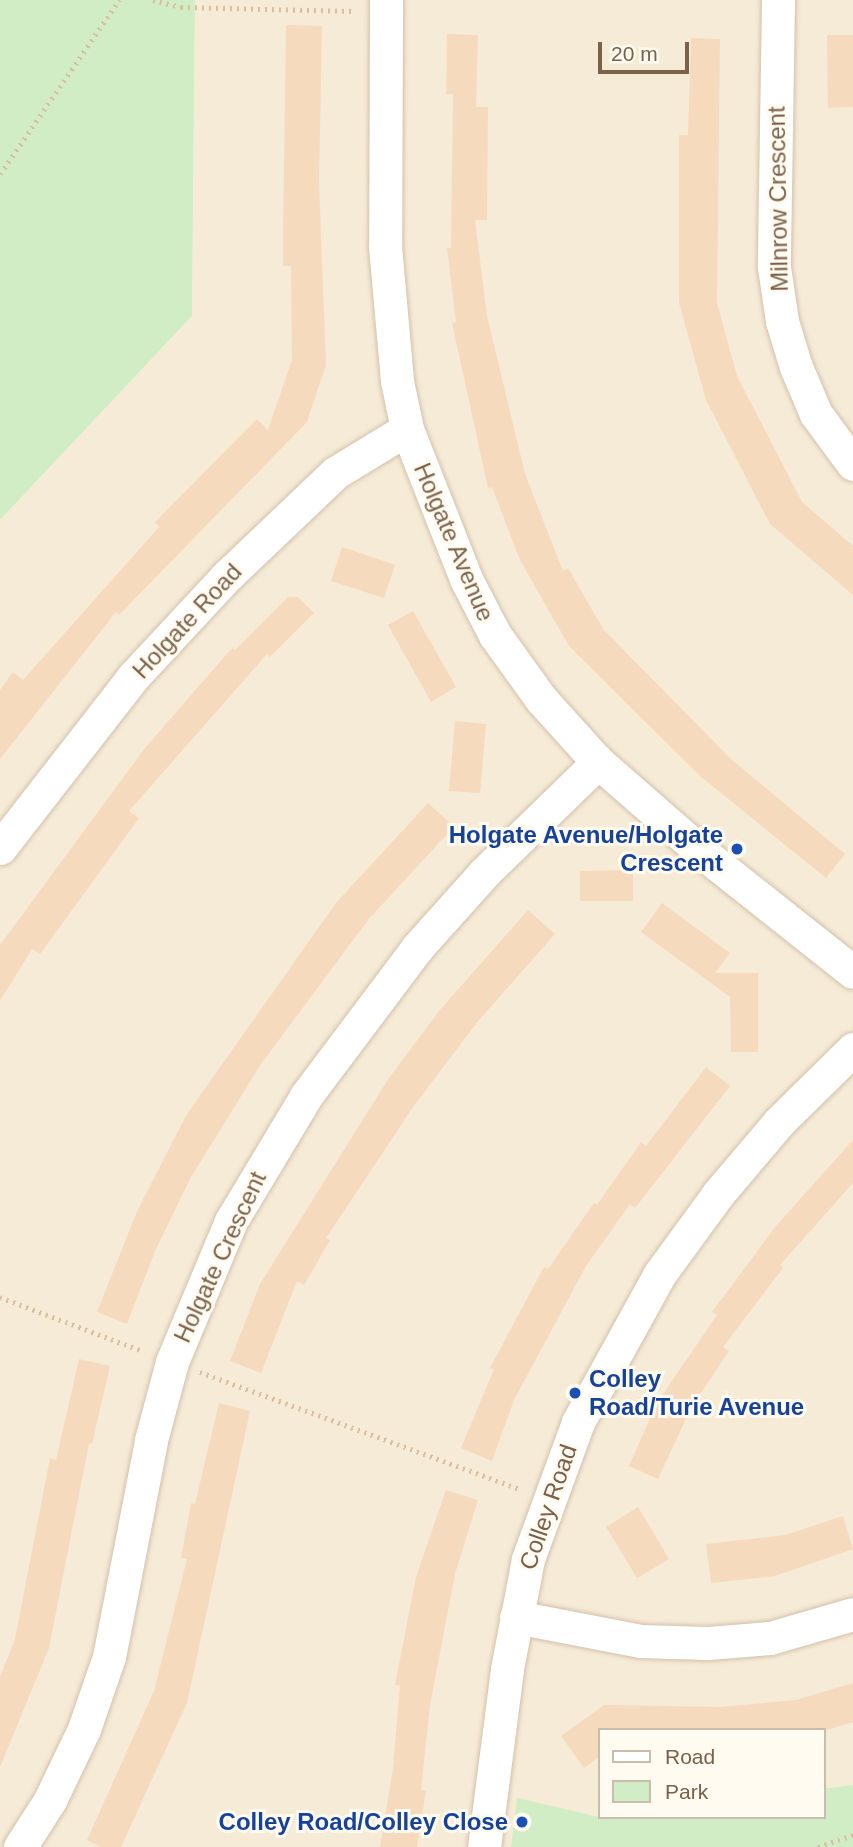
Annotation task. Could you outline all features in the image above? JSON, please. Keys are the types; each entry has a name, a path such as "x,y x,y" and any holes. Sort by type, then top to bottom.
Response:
{"street":[{"name":"Milnrow Crescent","path":"778,0 774,267 782,321 816,414 853,464"},
{"name":"Holgate Avenue","path":"386,6 385,246 397,381 408,429 435,510 495,635 541,699 598,762 699,850 853,972"},
{"name":"Holgate Road","path":"0,848 134,676 227,576 335,473 408,429"},
{"name":"Holgate Crescent","path":"20,1847 50,1800 84,1729 109,1657 151,1440 172,1362 231,1221 306,1096 417,948 485,872 598,762"},
{"name":"Colley Road","path":"484,1847 516,1616 547,1499 613,1351 659,1275 779,1122 853,1049"},
{"path":"516,1616 628,1639 708,1643 770,1638 853,1615"}],"path":[{"path":"0,174 119,0"},
{"path":"153,0 181,7 386,6"},
{"path":"0,1297 547,1499"},
{"path":"818,1847 853,1835"}],"shaded area":[{"path":"195,0 853,0 853,1847 0,1847 0,520 192,316"}],"green space":[{"path":"0,0 195,0 192,316 0,520"},
{"path":"853,1785 853,1847 511,1847 517,1798 598,1817 598,1819 825,1819 825,1789"}],"building":[{"path":"286,25 322,26 319,182 326,365 307,422 119,615 116,612 0,759 0,690 13,672 23,680 159,527 155,522 257,419 268,430 292,360 291,266 283,266"},
{"path":"447,34 478,35 476,107 488,107 487,220 475,220 487,316 525,474 563,571 568,568 603,629 731,759 845,854 826,878 700,776 569,646 520,560 492,487 488,488 452,323 456,322 447,248 451,248 453,94 446,94"},
{"path":"827,35 853,35 853,107 828,108"},
{"path":"691,38 720,39 717,303 737,376 802,502 853,546 853,595 770,524 706,400 679,303 679,135 688,135"},
{"path":"342,547 395,565 384,598 331,581"},
{"path":"288,597 298,597 314,613 270,657 267,654 129,811 139,818 40,954 32,949 0,1001 0,945 145,748 232,648 235,650"},
{"path":"413,611 456,687 431,702 388,625"},
{"path":"455,721 486,724 480,793 449,791"},
{"path":"428,803 449,822 449,832 368,920 261,1064 191,1177 155,1251 127,1324 97,1312 138,1209 187,1114 336,903"},
{"path":"633,870 633,901 580,901 580,871"},
{"path":"662,903 730,953 715,973 758,973 758,1052 731,1052 730,997 641,932"},
{"path":"528,910 555,934 479,1020 413,1107 326,1238 330,1240 304,1285 297,1281 261,1373 230,1361 260,1284 389,1078 439,1011"},
{"path":"706,1067 730,1086 635,1208 630,1204 586,1266 514,1400 492,1461 461,1448 494,1369 490,1368 544,1267 548,1269 641,1142 646,1146"},
{"path":"853,1140 853,1183 780,1265 783,1268 723,1347 729,1351 691,1408 658,1479 629,1466 657,1403 717,1315 712,1312 776,1226"},
{"path":"79,1359 110,1366 92,1444 89,1443 49,1648 0,1767 0,1677 15,1639 50,1458 56,1460"},
{"path":"219,1403 250,1411 187,1703 121,1847 101,1847 87,1840 154,1691 187,1559 181,1558 191,1503 195,1504"},
{"path":"446,1490 478,1500 455,1574 430,1705 421,1790 426,1791 417,1847 380,1847 393,1768 400,1686 395,1685 416,1577"},
{"path":"638,1507 669,1559 637,1578 606,1527"},
{"path":"843,1516 853,1549 775,1576 711,1583 706,1544 786,1535"},
{"path":"853,1683 853,1722 827,1730 598,1728 598,1758 584,1768 561,1736 604,1705 720,1707 796,1700"}],"place":[{"name":"Holgate Avenue/Holgate Crescent","path":"737,849"},
{"name":"Colley Road/Turie Avenue","path":"575,1393"},
{"name":"Colley Road/Colley Close","path":"522,1822"}]}
